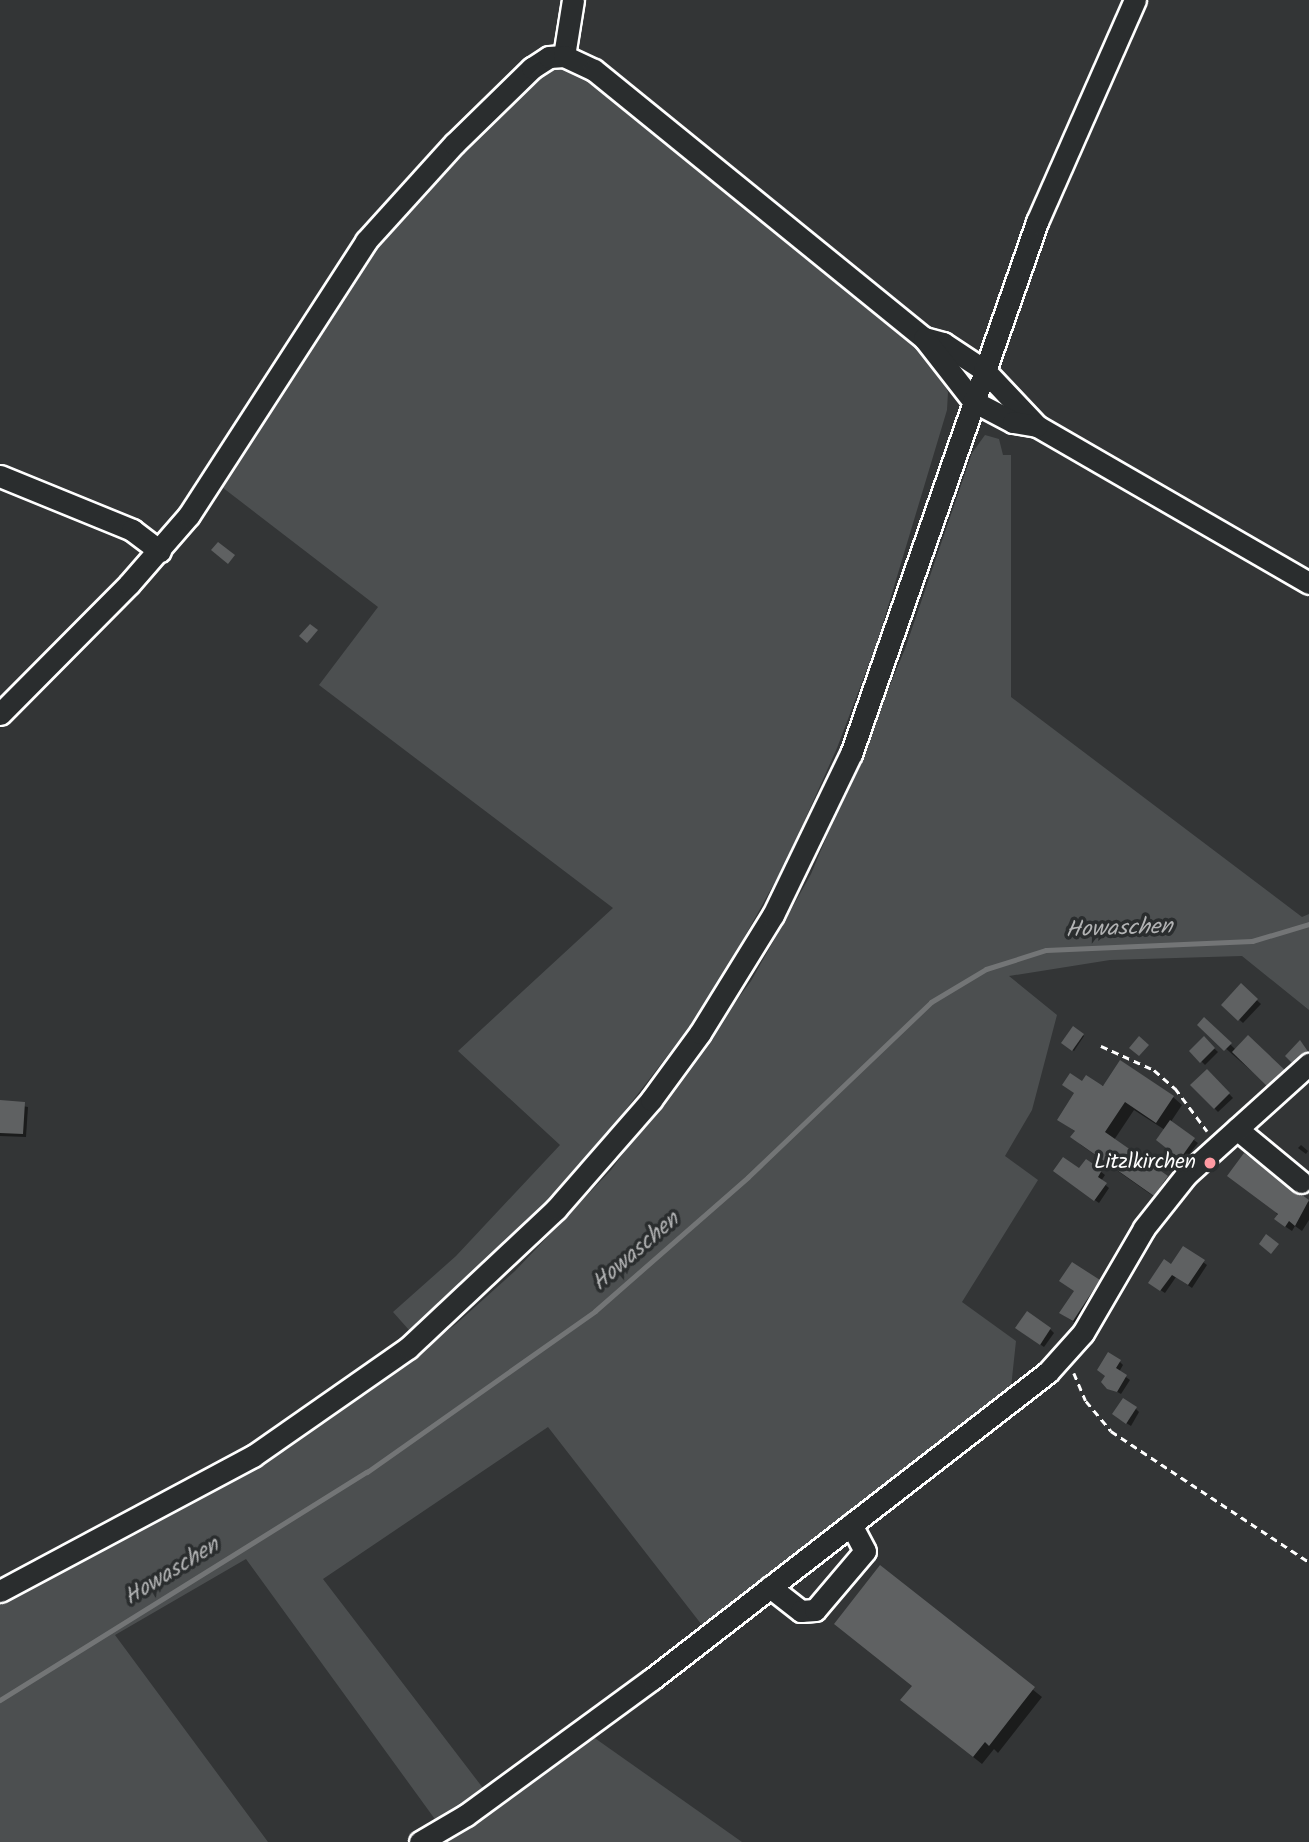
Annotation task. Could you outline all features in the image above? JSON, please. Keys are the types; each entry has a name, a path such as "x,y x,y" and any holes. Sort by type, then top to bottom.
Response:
{"street":[{"path":"564,56 573,0"},
{"path":"0,1591 253,1456 365,1381 506,1260 651,1100 739,976 798,869 851,754 883,668 972,401 1037,222 1135,0"},
{"path":"0,713 160,551 212,481 366,241 418,180 532,68 549,57 564,56 594,70 924,338 972,401 1013,422 1037,426"},
{"path":"924,338 943,343 984,370 1037,426 1309,583"},
{"path":"0,476 132,530 160,551"},
{"path":"420,1842 560,1747 851,1525 1068,1352 1144,1228 1186,1175 1309,1064"},
{"path":"1237,1129 1301,1182"},
{"path":"770,1587 801,1611 815,1611 865,1551 851,1525"}],"path":[{"path":"1101,1046 1154,1070 1175,1088 1219,1145"},
{"path":"1068,1352 1086,1401 1111,1431 1309,1563"}],"shaded area":[{"path":"550,65 577,69 869,305 917,348 940,376 948,392 947,410 878,640 837,748 786,862 729,965 688,1029 593,1152 499,1251 409,1330 393,1312 456,1256 560,1145 458,1051 613,908 319,685 378,607 218,484 369,248 423,184"},
{"path":"985,435 999,439 1003,455 1011,455 1011,697 1302,917 1309,914 1309,1010 1242,956 1110,960 1009,976 1057,1015 1032,1110 1005,1156 1038,1180 962,1302 1016,1341 1010,1397 705,1629 548,1427 323,1579 486,1792 437,1822 246,1559 115,1635 268,1842 0,1842 0,1604 190,1503 371,1389 456,1324 515,1271 611,1170 751,981 811,874 905,649 972,453"},
{"path":"589,1734 742,1842 433,1842"}],"building":[{"path":"218,542 235,555 228,564 211,550"},
{"path":"310,624 318,630 307,643 299,636"},
{"path":"1241,983 1258,999 1238,1021 1221,1005"},
{"path":"1204,1017 1232,1043 1224,1051 1197,1025"},
{"path":"1073,1026 1084,1034 1072,1051 1061,1043"},
{"path":"1248,1035 1288,1073 1271,1090 1232,1052"},
{"path":"1139,1036 1149,1045 1139,1056 1129,1048"},
{"path":"1204,1036 1215,1048 1200,1063 1189,1051"},
{"path":"1300,1040 1309,1053 1296,1067 1285,1056"},
{"path":"1120,1060 1174,1096 1156,1123 1125,1102 1105,1132 1168,1176 1154,1196 1070,1137 1075,1131 1057,1120 1074,1093 1062,1085 1070,1073 1082,1081 1086,1075 1103,1086"},
{"path":"1207,1069 1230,1093 1214,1109 1190,1085"},
{"path":"0,1100 25,1102 23,1134 0,1133"},
{"path":"1170,1120 1195,1138 1180,1159 1156,1140"},
{"path":"1244,1153 1309,1200 1295,1226 1289,1221 1285,1227 1274,1219 1278,1214 1227,1176"},
{"path":"1063,1157 1079,1168 1086,1159 1102,1170 1098,1177 1107,1183 1094,1201 1053,1171"},
{"path":"1266,1234 1279,1244 1271,1254 1259,1244"},
{"path":"1183,1246 1205,1260 1188,1285 1172,1275 1160,1291 1148,1283 1164,1259 1171,1264"},
{"path":"1072,1262 1100,1280 1073,1321 1059,1313 1074,1291 1059,1281"},
{"path":"1027,1311 1051,1328 1040,1345 1015,1328"},
{"path":"1108,1352 1121,1360 1116,1368 1127,1375 1117,1392 1107,1389 1101,1382 1105,1376 1097,1370"},
{"path":"1123,1398 1137,1407 1126,1424 1112,1414"},
{"path":"880,1565 1035,1687 989,1746 985,1742 973,1757 900,1700 912,1686 834,1624"}],"waterway":[{"name":"Howaschen","path":"0,1700 367,1472 595,1311 748,1177 931,1002 986,969 1046,950 1252,941 1309,924"}],"place":[{"name":"Litzlkirchen","path":"1210,1163"}]}
